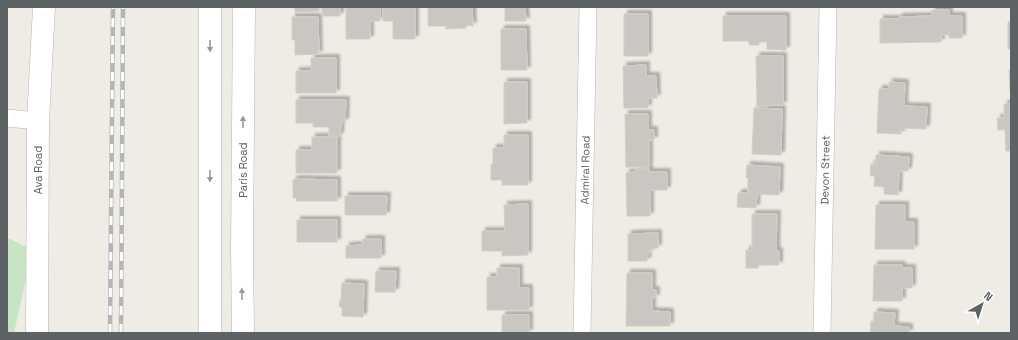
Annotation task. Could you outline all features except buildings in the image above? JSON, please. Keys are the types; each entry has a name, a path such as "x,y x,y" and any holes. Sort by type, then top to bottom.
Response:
{"main road":[{"name":"Ava Road","path":"37,333 38,121 44,7"},
{"path":"210,7 210,333"},
{"name":"Paris Road","path":"243,333 242,248 244,7"}],"street":[{"name":"Admiral Road","path":"582,333 588,7"},
{"name":"Devon Street","path":"822,333 828,7"},
{"path":"7,118 38,121"}],"green space":[{"path":"7,239 26,247 28,270 14,333 7,333"}],"railway":[{"path":"110,333 113,7"},
{"path":"121,333 123,7"}]}
